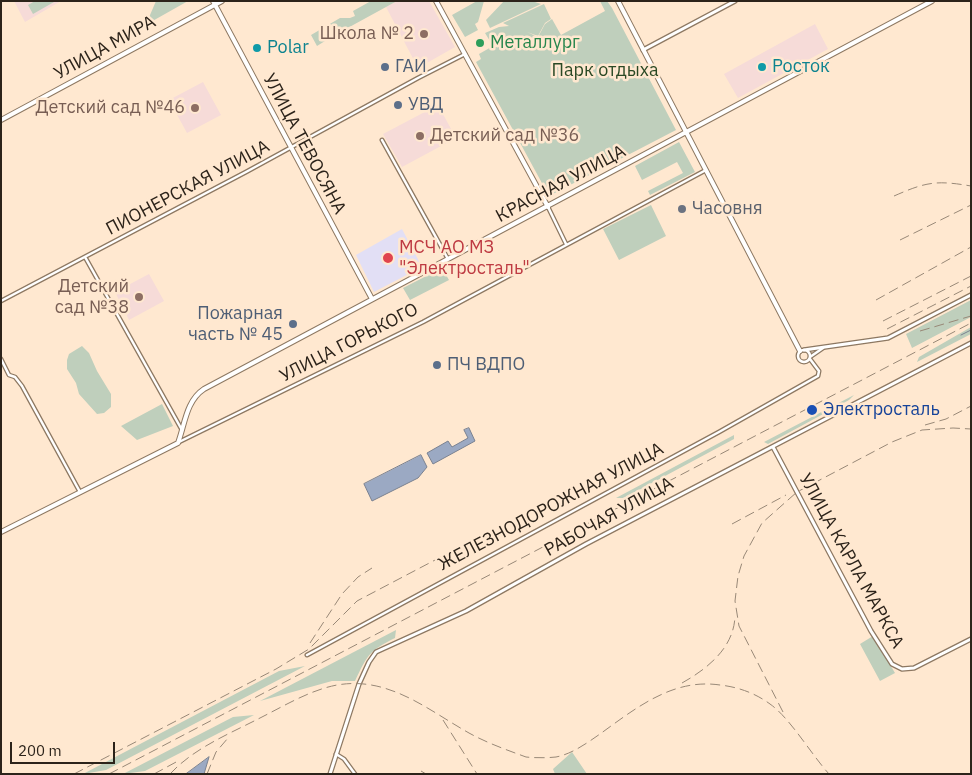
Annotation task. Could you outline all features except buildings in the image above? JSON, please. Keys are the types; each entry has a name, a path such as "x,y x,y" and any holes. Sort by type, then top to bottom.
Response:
{"main road":[{"name":"УЛИЦА МИРА","path":"1,120 214,3 222,1"},
{"path":"436,1 548,207"},
{"path":"618,1 802,350"},
{"name":"КРАСНАЯ УЛИЦА","path":"178,443 192,400 198,393 932,1"},
{"name":"УЛИЦА ТЕВОСЯНА","path":"214,3 372,300"},
{"name":"УЛИЦА ГОРЬКОГО","path":"1,532 178,443"}],"street":[{"path":"643,50 734,1"},
{"name":"ПИОНЕРСКАЯ УЛИЦА","path":"1,301 465,54"},
{"path":"382,140 448,260"},
{"name":"УЛИЦА ГОРЬКОГО","path":"178,443 423,322 706,170"},
{"path":"548,207 566,244"},
{"path":"85,257 183,430"},
{"path":"826,346 806,362 798,356 802,350 826,346 888,338 971,295"},
{"name":"РАБОЧАЯ УЛИЦА","path":"330,774 359,684 368,662 376,652 466,611 595,539 971,343"},
{"path":"802,350 810,352 810,358"},
{"name":"ЖЕЛЕЗНОДОРОЖНАЯ УЛИЦА","path":"308,655 719,432 807,382 820,373 810,358"},
{"path":"1,359 9,375 15,377 22,386 80,492"},
{"name":"УЛИЦА КАРЛА МАРКСА","path":"773,447 871,631 892,664 902,668 914,668 971,639"},
{"path":"336,754 344,759 355,774"}],"shaded area":[{"path":"14,1 61,1 25,22"},
{"name":"Школа № 2","path":"397,1 429,1 455,47 418,68 386,7"},
{"path":"815,24 828,49 738,98 724,74"},
{"name":"Детский сад №46","path":"203,82 221,115 187,133 169,100"},
{"name":"Детский сад №36","path":"438,105 456,138 402,167 383,134"},
{"name":"МСЧ АО МЗ \"Электросталь\"","path":"402,229 422,267 374,292 356,255"},
{"name":"Детский сад №38","path":"149,274 164,301 129,320 115,292"}],"green space":[{"path":"35,1 54,2 33,14 28,5"},
{"path":"156,1 188,1 149,23 147,22"},
{"path":"371,1 397,1 317,46 311,35 340,18 355,16 353,11"},
{"path":"477,1 484,1 478,22 475,24 478,30 465,37 452,15"},
{"path":"504,1 532,1 541,4 490,28 486,20"},
{"name":"Парк отдыха","path":"600,1 607,1 612,8 676,130 549,196 476,62 481,59 479,54 493,46 485,33 499,27 509,26 503,23 544,4 551,19 545,23 538,36 527,32 538,37 545,24 552,19 561,35 605,11"},
{"path":"679,142 695,172 650,195 648,191 683,173 677,162 642,180 635,166"},
{"path":"651,205 666,236 619,260 603,229"},
{"path":"442,268 449,280 410,300 403,288"},
{"path":"971,300 971,317 912,348 906,334"},
{"path":"971,327 971,334 917,362 919,357"},
{"path":"82,346 89,353 111,394 111,407 104,413 97,414 79,394 76,383 67,369 69,354"},
{"path":"854,395 849,400 768,444 764,442"},
{"path":"162,404 173,426 137,440 121,426"},
{"path":"734,435 734,439 624,498 616,498"},
{"path":"396,630 395,638 370,654 355,681 332,681 260,701"},
{"path":"873,636 895,673 880,681 860,644"},
{"path":"305,666 106,770 83,774 279,671"},
{"path":"254,715 145,771 123,774 233,717"},
{"path":"572,752 587,774 555,774 553,769"}],"water":[{"path":"469,428 475,441 433,464 427,453 448,441 452,447 468,438 464,430"},
{"path":"421,455 427,467 418,478 372,501 364,484"},
{"path":"209,757 204,774 186,774"}],"waterway":[{"path":"961,335 971,330"}],"railway":[{"path":"894,196 931,183 971,186"},
{"path":"900,240 971,205"},
{"path":"876,300 971,247"},
{"path":"883,321 971,276"},
{"path":"887,329 971,286"},
{"path":"920,331 971,316"},
{"path":"109,774 971,323"},
{"path":"925,425 946,419 971,406"},
{"path":"783,712 739,626 735,601 738,576 744,556 762,523 797,492 892,442 922,430 971,429"},
{"path":"732,524 786,495"},
{"path":"74,774 276,669 309,649 357,601 477,538"},
{"path":"310,643 342,594 358,577 372,568"},
{"path":"682,683 701,671 718,656 730,638 735,616"},
{"path":"170,774 179,765 212,742 297,699 327,687 356,684 374,685 391,690 423,705 483,740 526,757 541,758 562,756 574,751 641,705 671,691 686,686 703,684 727,686 752,694 778,710 829,774"},
{"path":"443,720 477,774"},
{"path":"207,774 216,752 228,738"},
{"path":"154,774 178,761"},
{"path":"421,771 426,774"}],"place":[{"name":"Школа № 2","path":"424,34"},
{"name":"Металлург","path":"480,43"},
{"name":"Polar","path":"257,48"},
{"name":"ГАИ","path":"385,67"},
{"name":"Росток","path":"762,67"},
{"name":"УВД","path":"398,105"},
{"name":"Детский сад №46","path":"195,108"},
{"name":"Детский сад №36","path":"420,136"},
{"name":"Часовня","path":"682,209"},
{"name":"МСЧ АО МЗ \"Электросталь\"","path":"388,258"},
{"name":"Детский сад №38","path":"139,297"},
{"name":"Пожарная часть № 45","path":"293,324"},
{"name":"ПЧ ВДПО","path":"437,365"},
{"name":"Электросталь","path":"812,410"}]}
